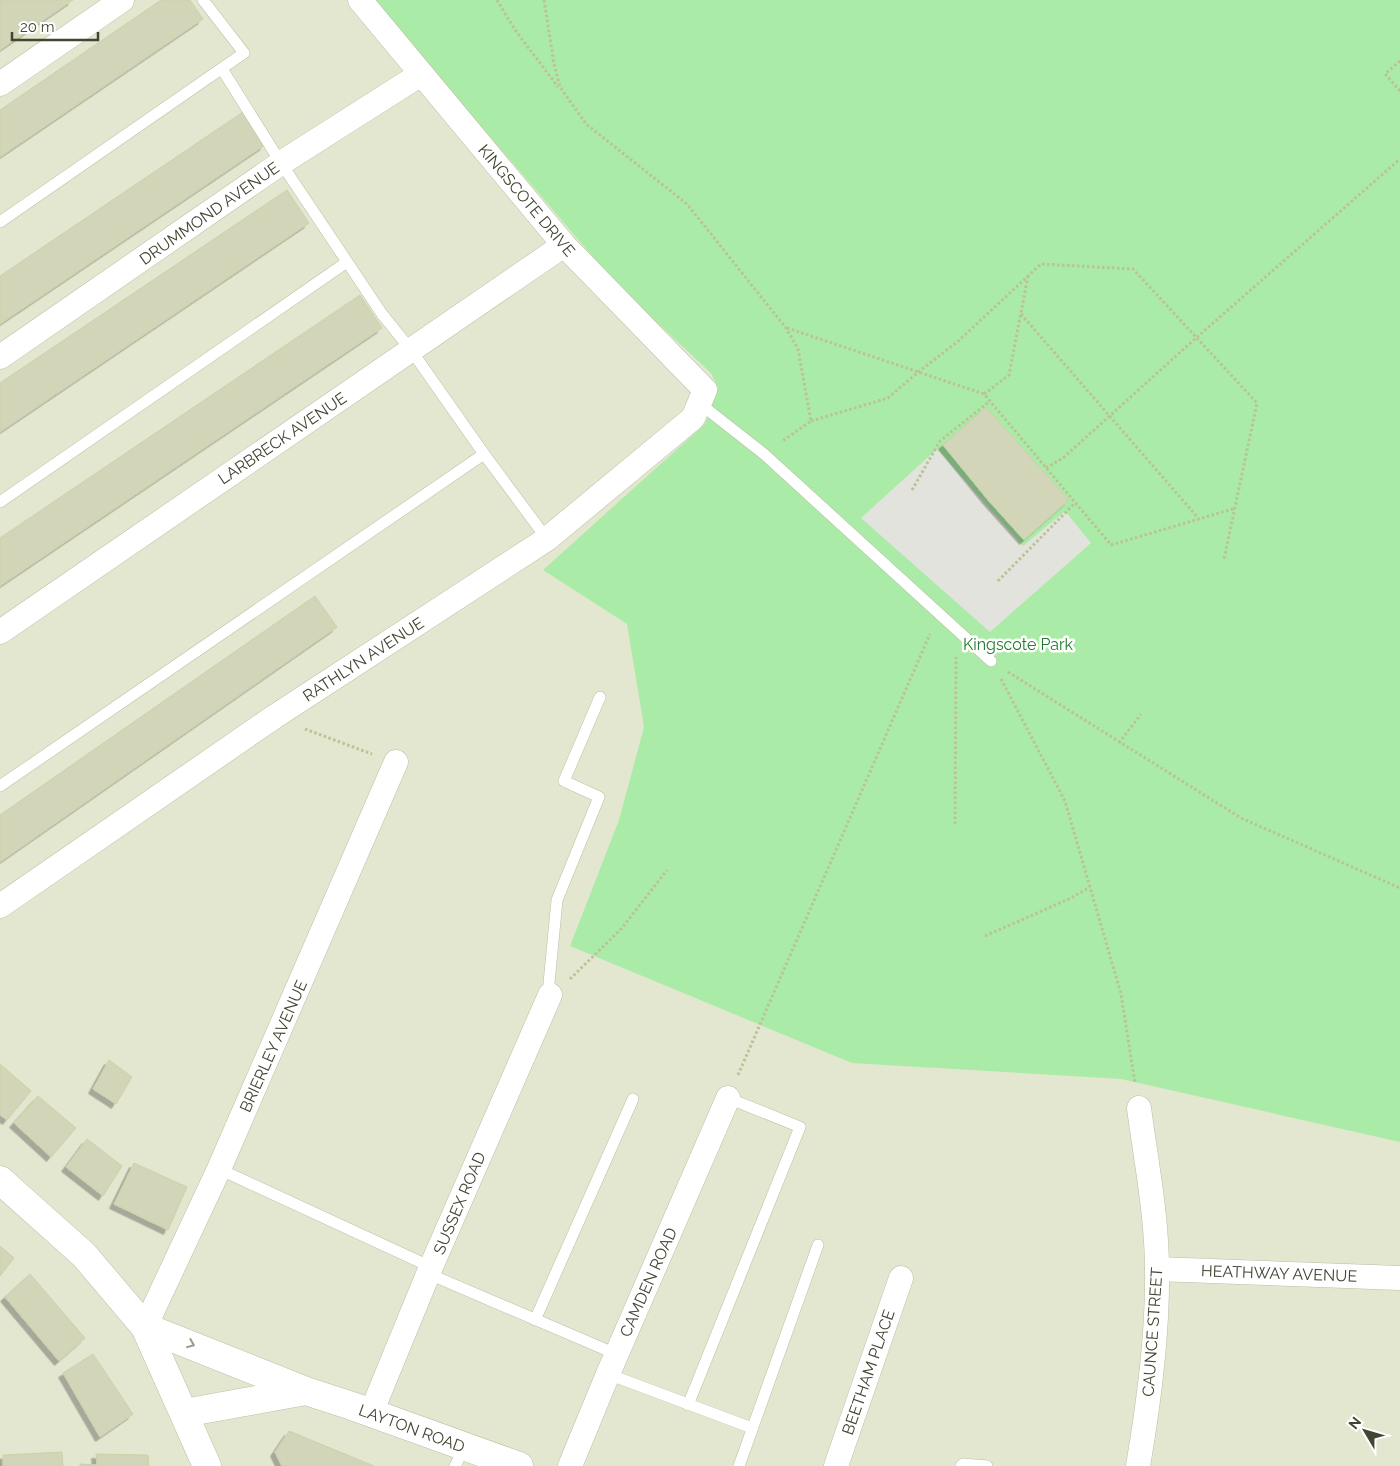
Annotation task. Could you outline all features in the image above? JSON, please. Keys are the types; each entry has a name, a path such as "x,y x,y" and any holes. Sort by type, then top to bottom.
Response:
{"street":[{"path":"0,84 122,0"},
{"name":"KINGSCOTE DRIVE","path":"360,0 564,245 702,396"},
{"name":"DRUMMOND AVENUE","path":"0,357 281,163 421,74"},
{"name":"LARBRECK AVENUE","path":"0,632 564,245"},
{"name":"RATHLYN AVENUE","path":"0,906 274,717 547,540 693,418 702,396"},
{"name":"BRIERLEY AVENUE","path":"145,1327 219,1169 396,762"},
{"name":"SUSSEX ROAD","path":"371,1413 430,1271 550,995"},
{"name":"CAMDEN ROAD","path":"570,1466 612,1364 728,1098"},
{"name":"CAUNCE STREET","path":"1138,1466 1156,1321 1157,1269 1153,1211 1139,1108"},
{"name":"LAYTON ROAD","path":"0,1180 84,1255 145,1327 207,1466"},
{"name":"HEATHWAY AVENUE","path":"1157,1269 1400,1278"},
{"name":"BEETHAM PLACE","path":"836,1466 901,1278"},
{"name":"LAYTON ROAD","path":"145,1327 306,1390 371,1413 460,1456 519,1466"},
{"path":"184,1413 306,1390"}],"lane":[{"path":"0,222 244,53 203,0"},
{"path":"222,69 281,163 382,314 411,350 547,540"},
{"path":"0,502 347,262"},
{"path":"702,396 991,661"},
{"path":"0,786 484,454"},
{"path":"550,995 549,983 557,900 599,797 564,781 600,697"},
{"path":"688,1405 800,1127 728,1098"},
{"path":"535,1320 632,1099"},
{"path":"219,1169 535,1320 688,1405 752,1428"},
{"path":"739,1466 818,1245"},
{"path":"961,1466 963,1464 987,1466"}],"path":[{"path":"497,0 515,30 586,124 687,204 786,328 798,349 811,421"},
{"path":"544,0 554,64 560,87 575,109"},
{"path":"1400,61 1385,74 1400,91"},
{"path":"1046,468 1063,458 1196,338 1400,160"},
{"path":"764,454 811,421 888,398 956,343 1041,264 1133,269 1257,403 1224,559"},
{"path":"984,394 1009,375 1028,276"},
{"path":"1021,314 1199,519"},
{"path":"786,328 984,394 1111,545 1236,508"},
{"path":"912,490 940,441 990,401"},
{"path":"998,581 1076,503"},
{"path":"728,1098 939,613"},
{"path":"956,629 956,824"},
{"path":"991,661 1241,818 1400,888"},
{"path":"991,661 1065,801 1121,994 1139,1108"},
{"path":"1119,743 1141,714"},
{"path":"274,717 396,762"},
{"path":"550,995 573,976 622,928 667,870"},
{"path":"985,936 1071,898 1090,887"}],"shaded area":[{"path":"0,0 1400,0 1400,1466 0,1466"},
{"path":"937,449 1023,546 1065,511 1091,543 990,632 861,518"}],"green space":[{"name":"Kingscote Park","path":"373,0 1400,0 1400,1142 1121,1079 852,1063 570,946 619,820 644,727 627,624 543,570 705,424 718,388 711,373 618,286"}],"building":[{"path":"73,0 0,50 0,1"},
{"path":"161,0 190,0 203,19 0,157 0,110"},
{"path":"243,112 265,145 0,324 0,276"},
{"path":"287,190 309,223 0,432 0,383"},
{"path":"360,295 382,328 0,586 0,538"},
{"path":"986,407 1069,500 1024,540 943,445"},
{"path":"315,596 337,627 0,862 0,815"},
{"path":"109,1060 132,1077 116,1104 93,1089"},
{"path":"0,1064 31,1091 7,1120 0,1115"},
{"path":"38,1096 76,1128 51,1157 14,1123"},
{"path":"87,1139 122,1166 103,1196 66,1167"},
{"path":"134,1163 187,1187 168,1230 114,1204"},
{"path":"0,1246 14,1258 0,1276"},
{"path":"30,1274 85,1338 59,1361 5,1297"},
{"path":"93,1354 133,1414 100,1437 63,1373"},
{"path":"289,1431 374,1466 282,1466 275,1452"},
{"path":"62,1452 63,1466 3,1466 3,1455"},
{"path":"96,1454 148,1455 149,1466 80,1466 80,1464 97,1465"}]}
